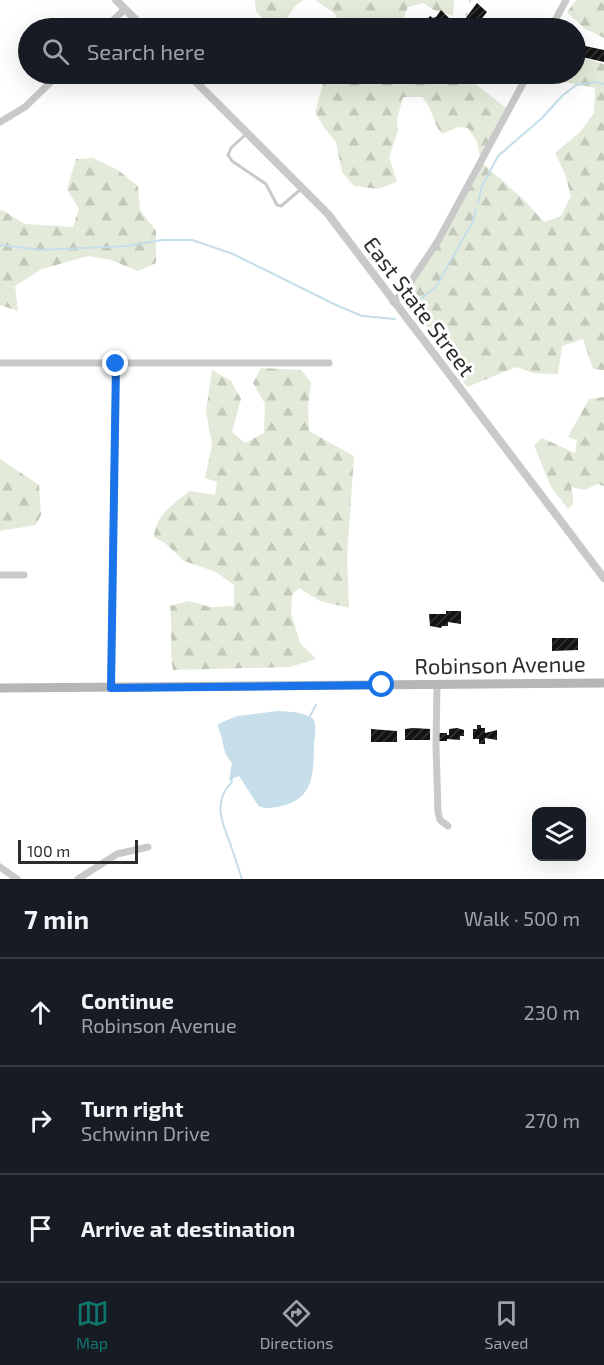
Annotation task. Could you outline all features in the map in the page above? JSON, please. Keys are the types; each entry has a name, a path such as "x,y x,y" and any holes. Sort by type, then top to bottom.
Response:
{"main road":[{"name":"Robinson Avenue","path":"0,688 604,683"}],"street":[{"path":"116,0 134,18"},
{"path":"556,18 566,0"},
{"path":"116,18 125,9"},
{"path":"0,122 25,107 49,84"},
{"name":"East State Street","path":"198,84 328,214 604,578"},
{"path":"393,302 403,293 438,242 523,84"},
{"path":"0,363 329,363"},
{"path":"111,688 116,364"},
{"path":"0,575 24,575"},
{"path":"437,684 438,812 440,820 448,826"},
{"path":"78,879 117,854 148,847"},
{"path":"0,867 17,879"}],"lane":[{"path":"247,133 231,148 228,155 232,161 266,184 277,205 281,206 301,189"}],"path":[{"path":"465,18 467,13"}],"green space":[{"path":"255,0 303,0 295,6 287,18 262,18 256,11"},
{"path":"315,0 454,0 453,16 434,10 423,3 408,7 403,18 337,18 334,13"},
{"path":"576,0 604,0 604,38 586,29 586,18 573,18 567,12"},
{"path":"586,59 604,64 604,370 593,369 583,339 562,346 558,374 533,373 517,367 467,387 428,328 400,297 481,162 523,199 544,222 561,216 571,196 565,174 555,153 580,132 594,113 595,88 575,84 586,84"},
{"path":"323,84 475,84 509,110 481,162 477,142 468,128 458,127 442,134 429,106 422,97 403,97 397,120 398,131 389,157 397,182 378,189 354,186 342,172 336,142 315,112"},
{"path":"93,158 118,170 138,186 140,210 156,231 156,263 138,271 111,260 88,256 42,269 15,286 18,311 0,305 0,209 25,224 73,227 79,209 67,189 76,159"},
{"path":"261,368 301,370 311,382 308,406 309,431 354,456 347,557 349,608 320,601 299,588 292,595 291,613 300,643 316,659 290,667 173,670 170,606 189,601 210,607 234,606 234,585 216,572 184,561 165,543 154,537 158,522 166,510 190,491 215,495 217,482 205,478 212,445 206,411 212,370 231,381 241,399 232,432 245,443 264,433 265,404 253,383"},
{"path":"604,397 604,486 597,484 585,490 571,487 573,502 568,509 551,487 534,445 542,438 575,453 577,440 568,437 589,399"},
{"path":"0,459 39,485 41,515 36,525 0,531"}],"water":[{"path":"277,711 302,713 314,720 312,775 306,791 293,802 265,808 258,805 239,776 233,778 232,782 229,780 232,763 225,752 218,724 237,716"}],"building":[{"path":"477,3 487,12 482,18 466,18"},
{"path":"441,10 449,18 433,18"},
{"path":"586,46 604,50 604,62 586,58"},
{"path":"446,611 461,611 461,624 448,622 448,626 441,628 430,626 429,614 446,614"},
{"path":"552,638 578,638 578,650 552,651"},
{"path":"477,725 485,728 485,733 497,730 497,740 485,738 485,744 479,744 479,739 473,739 473,729 477,729"},
{"path":"371,729 397,731 397,742 371,742"},
{"path":"405,729 430,729 430,740 405,740"},
{"path":"449,729 464,730 464,736 460,736 460,740 439,741 439,733 449,735"}],"waterway":[{"path":"478,203 482,186 498,156 542,118 562,96 576,85 583,84"},
{"path":"586,84 604,84"},
{"path":"409,308 436,287 473,221 476,209"},
{"path":"0,245 41,250 127,246 162,240 192,240 233,254 362,316 395,319"},
{"path":"310,716 316,705"},
{"path":"232,782 222,796 220,811 242,879"}],"route":[{"path":"116,364 111,688 382,685"}]}
